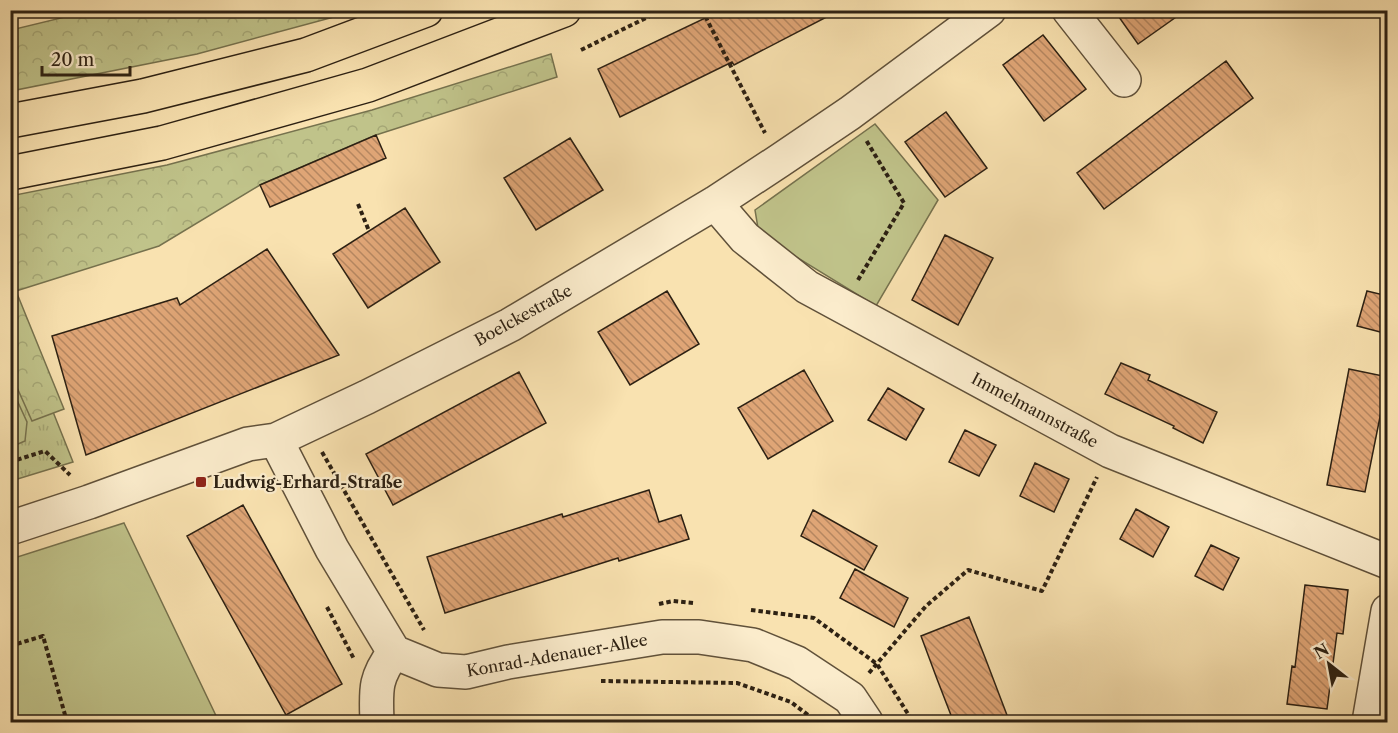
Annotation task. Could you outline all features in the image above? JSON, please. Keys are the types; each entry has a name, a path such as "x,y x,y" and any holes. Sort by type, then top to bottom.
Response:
{"highway":[{"path":"10,121 144,96 306,55 426,10"},
{"path":"10,173 162,143 368,85 564,10"}],"street":[{"name":"Boelckestraße","path":"10,528 248,444 276,440 510,325 716,202 779,161 850,112 988,10"},
{"path":"1069,10 1124,80"},
{"name":"Immelmannstraße","path":"716,202 745,238 807,287 1110,451 1388,562"},
{"path":"276,440 332,549 394,652 382,669 376,688 377,723"},
{"path":"1369,723 1388,611"},
{"name":"Konrad-Adenauer-Allee","path":"394,652 438,670 466,672 662,637 699,637 753,645 797,663 858,710"}],"path":[{"path":"581,50 662,10"},
{"path":"702,10 779,161"},
{"path":"843,306 904,203 850,112"},
{"path":"358,204 369,231"},
{"path":"307,425 429,638"},
{"path":"10,462 45,451 77,482"},
{"path":"858,710 877,664 926,606 968,570 1042,591 1110,451"},
{"path":"650,606 673,601 696,604"},
{"path":"743,609 814,618 877,664 913,723"},
{"path":"10,646 43,636 67,723"}],"green space":[{"path":"90,11 356,11 197,54 11,91 11,30"},
{"path":"551,54 557,77 376,135 260,185 159,246 16,291 64,409 32,421 11,374 10,196 167,165 372,110"},
{"path":"875,124 938,200 876,306 759,234 755,210"},
{"path":"10,304 73,462 11,481 10,481"},
{"path":"10,385 27,422 25,441 11,447"},
{"path":"124,523 219,722 11,722 11,559"}],"building":[{"path":"722,10 840,10 734,65 732,62 620,117 598,69"},
{"path":"1114,10 1186,10 1138,44"},
{"path":"1043,35 1086,89 1044,121 1003,65"},
{"path":"1226,61 1253,98 1104,209 1077,173"},
{"path":"946,112 987,168 945,197 905,142"},
{"path":"376,135 386,158 270,207 260,185"},
{"path":"570,138 603,190 536,230 504,178"},
{"path":"405,208 440,262 368,308 333,254"},
{"path":"945,235 993,258 958,325 912,300"},
{"path":"267,249 339,355 86,455 52,336 177,298 180,305"},
{"path":"667,291 699,344 630,385 598,332"},
{"path":"1367,291 1388,296 1388,334 1357,326"},
{"path":"1121,363 1150,375 1148,380 1217,412 1203,443 1173,428 1174,426 1105,394"},
{"path":"1349,369 1388,377 1365,492 1327,485"},
{"path":"804,370 833,421 768,459 738,408"},
{"path":"519,372 546,423 393,505 366,454"},
{"path":"888,388 924,409 906,440 868,420"},
{"path":"965,430 996,445 979,476 949,462"},
{"path":"1035,463 1069,479 1054,512 1020,496"},
{"path":"649,490 659,522 681,515 689,539 619,561 618,558 445,613 427,557 562,514 563,517"},
{"path":"243,505 342,684 286,715 187,536"},
{"path":"1136,509 1169,527 1153,557 1120,539"},
{"path":"813,510 877,546 864,570 801,536"},
{"path":"1211,545 1239,558 1223,590 1195,576"},
{"path":"855,569 908,598 894,627 840,598"},
{"path":"1305,585 1348,590 1343,634 1337,633 1327,709 1287,704 1292,666 1295,667"},
{"path":"969,617 1010,723 954,723 921,636"}],"place":[{"name":"Ludwig-Erhard-Straße","path":"201,482"}]}
